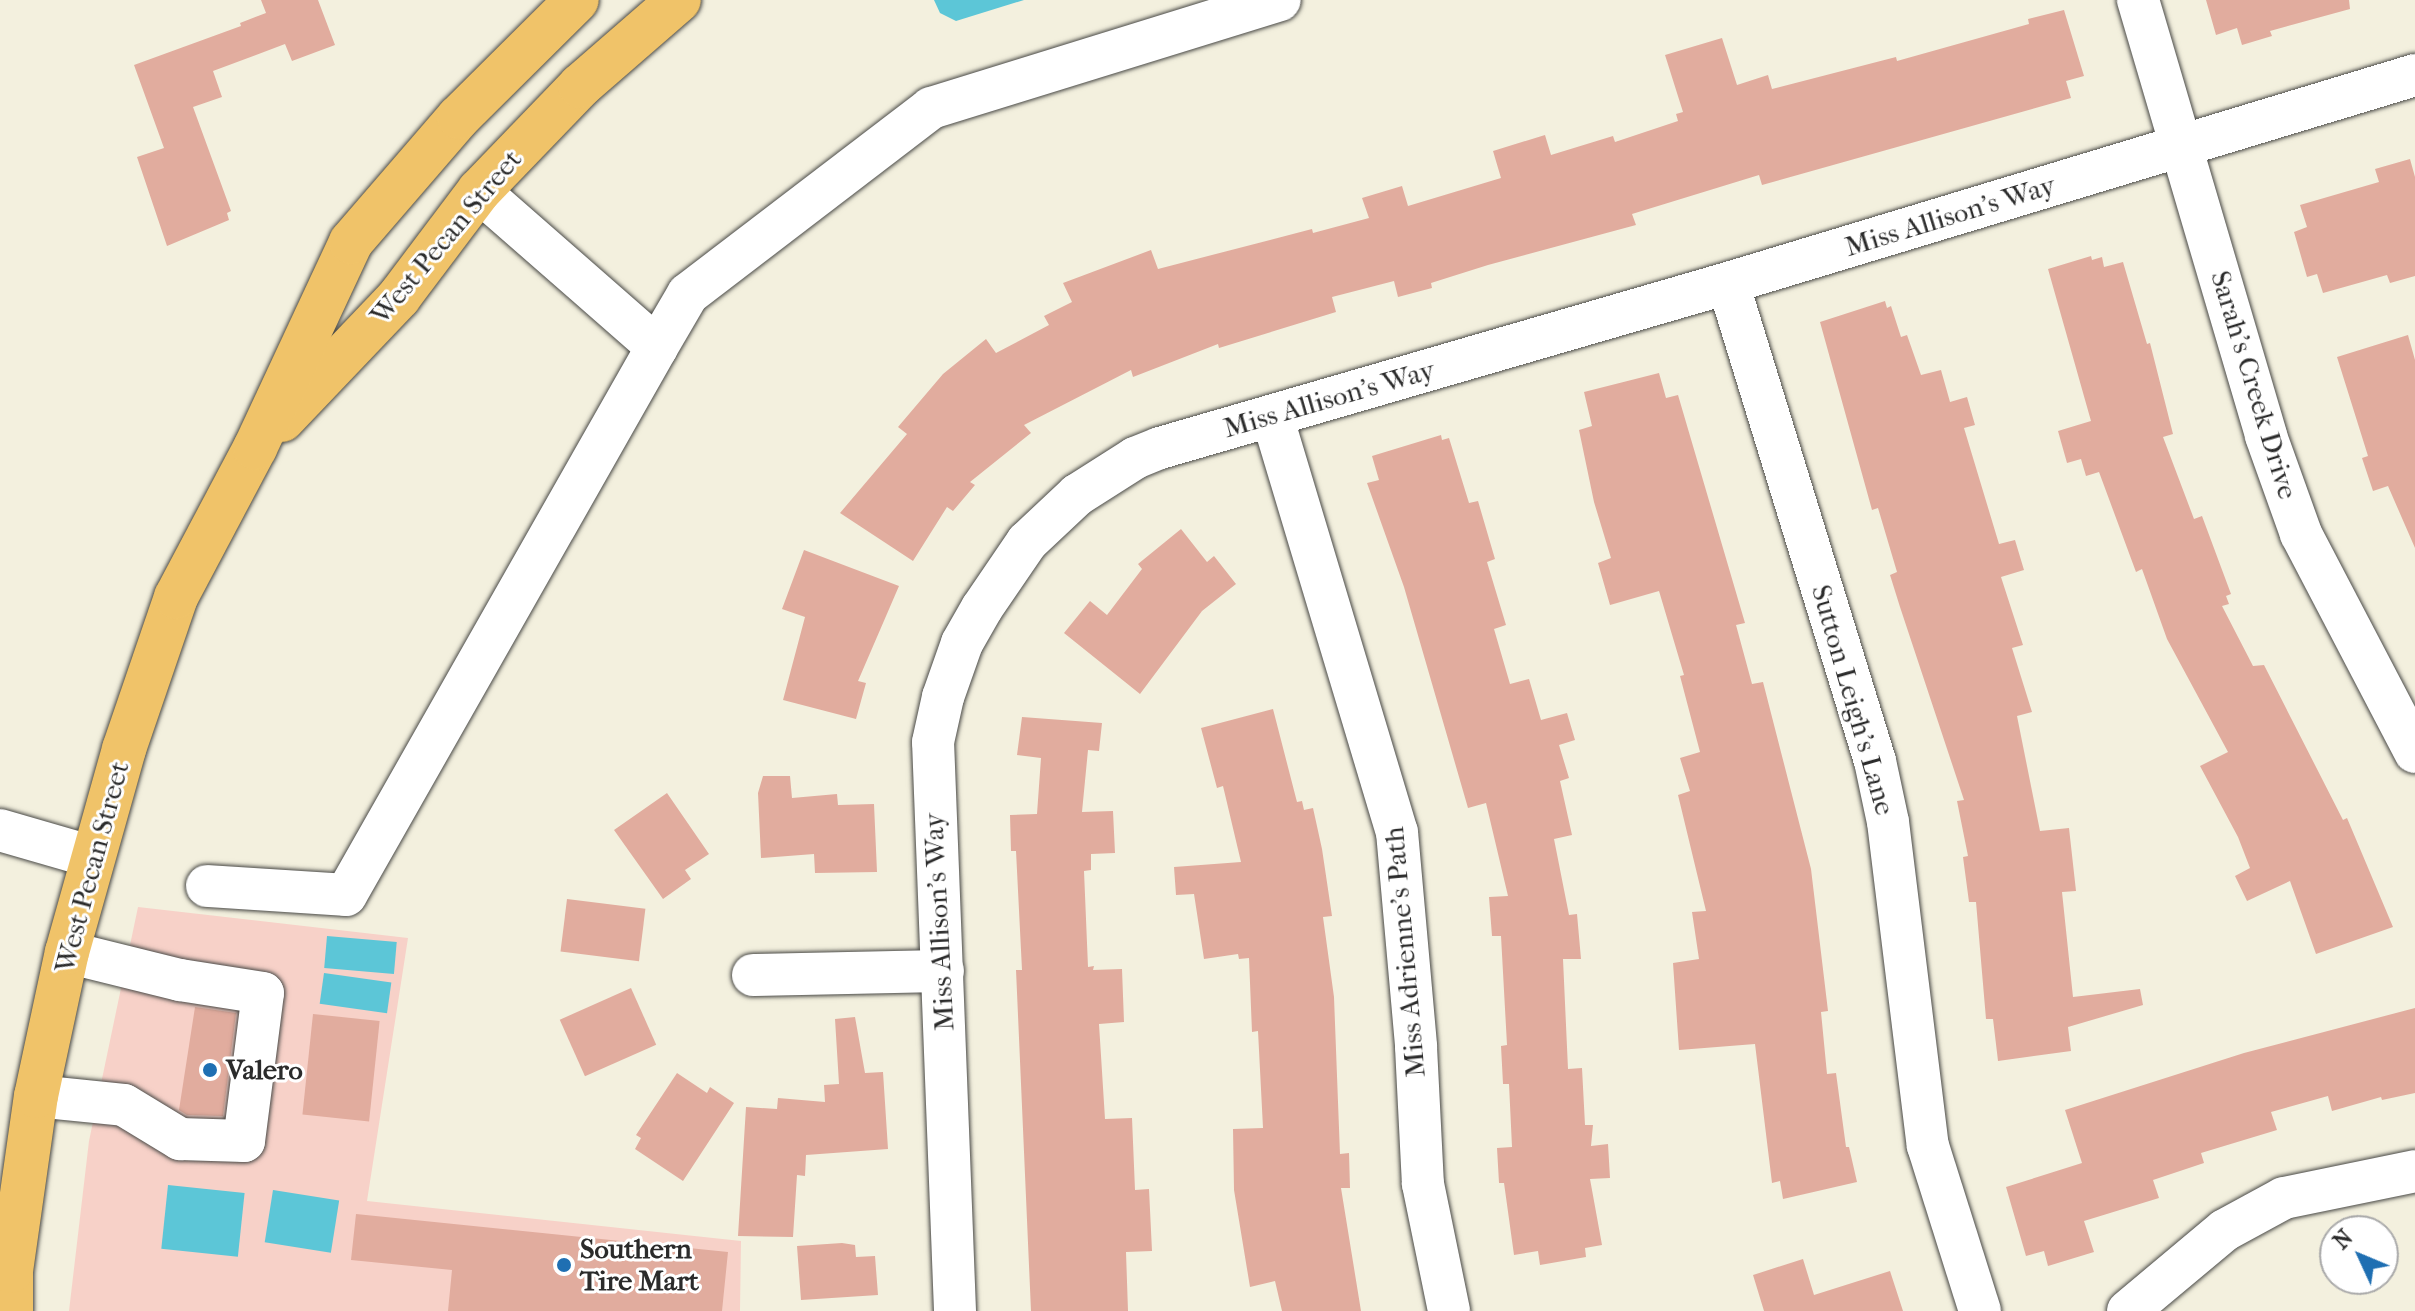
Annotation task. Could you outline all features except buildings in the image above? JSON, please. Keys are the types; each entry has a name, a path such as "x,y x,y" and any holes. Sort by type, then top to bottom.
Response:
{"main road":[{"name":"West Pecan Street","path":"8,1291 36,1096 67,952 124,749 176,597 255,448 351,242 459,117 577,0"},
{"name":"West Pecan Street","path":"255,448 399,297 479,191 580,86 679,0"}],"street":[{"path":"207,886 346,895 688,294 931,108 1280,0"},
{"name":"Sarah's Creek Drive","path":"2138,0 2266,436 2301,534 2415,752"},
{"name":"Miss Allison's Way","path":"955,1311 933,742 943,697 962,643 982,608 1027,542 1077,495 1135,458 2415,75"},
{"path":"479,191 657,347"},
{"name":"Sutton Leigh's Lane","path":"1728,283 1875,761 1888,822 1928,1146 1980,1311"},
{"name":"Miss Adrienne's Path","path":"1272,416 1397,832 1416,1047 1423,1184 1449,1311"},
{"path":"0,830 93,857"},
{"path":"36,1096 124,1105 180,1139 244,1141 263,993 180,980 67,952"},
{"path":"753,975 943,971"},
{"path":"2128,1311 2225,1230 2284,1198 2415,1171"}],"shaded area":[{"path":"138,907 408,938 367,1201 741,1241 740,1311 69,1311 89,1141"}],"water":[{"path":"934,0 1024,0 956,21 940,13"},
{"path":"327,936 397,942 394,974 324,968"},
{"path":"324,973 391,982 387,1013 320,1004"},
{"path":"168,1185 245,1193 238,1257 161,1249"},
{"path":"273,1190 339,1200 331,1253 265,1242"}],"place":[{"name":"Valero","path":"210,1070"},
{"name":"Southern Tire Mart","path":"564,1265"}]}
